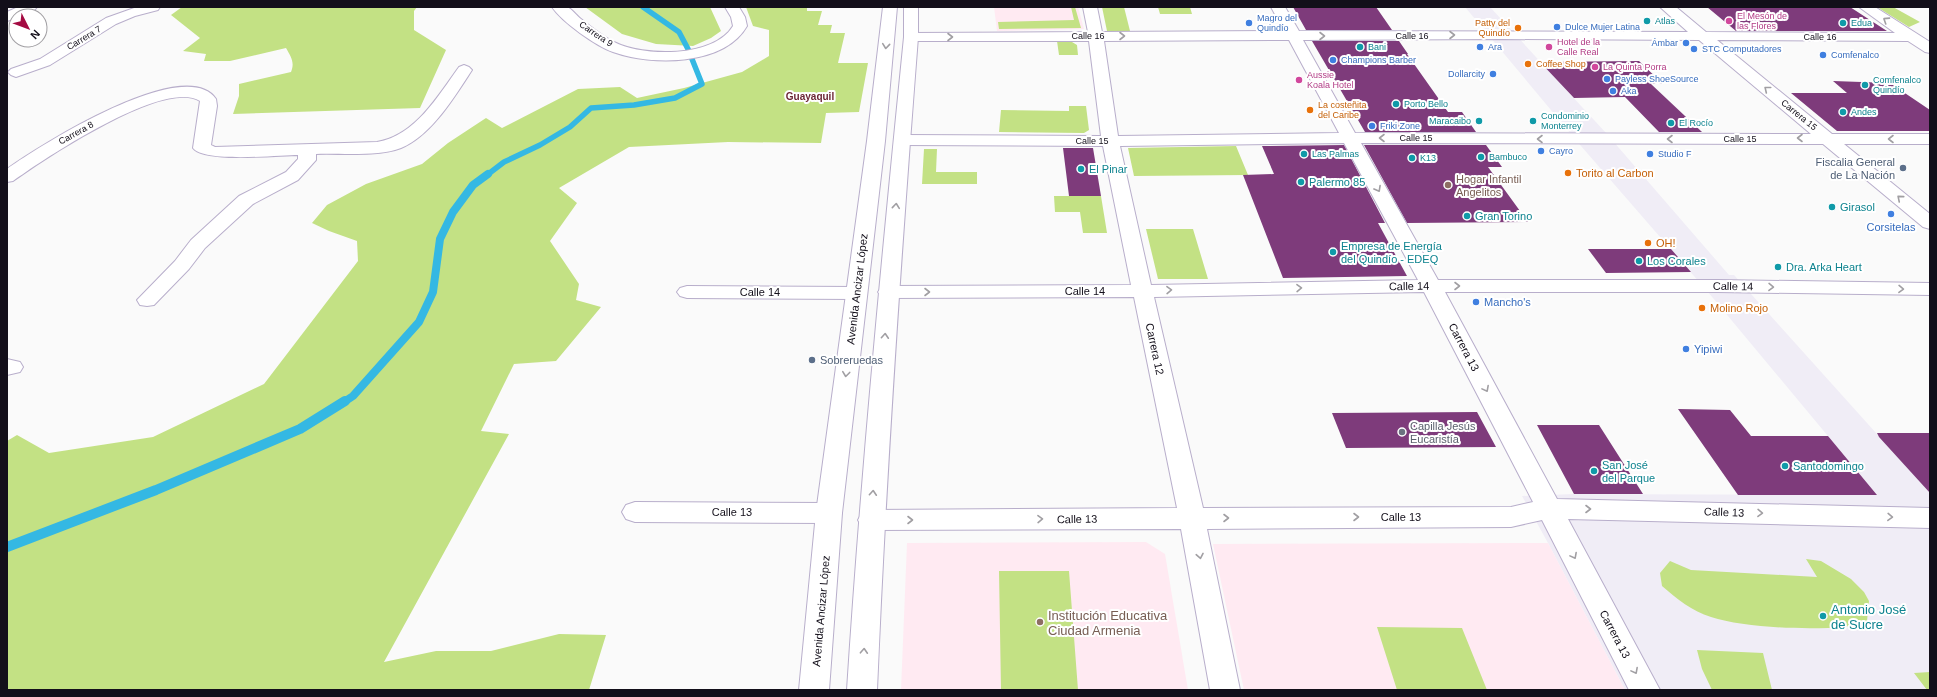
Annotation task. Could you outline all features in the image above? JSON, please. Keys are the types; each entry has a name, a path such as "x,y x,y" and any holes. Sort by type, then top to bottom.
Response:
{"street":[{"path":"7,17 30,7"},
{"name":"Carrera 7","path":"16,72 45,62 111,21 130,13 154,7"},
{"name":"Carrera 9","path":"559,7 595,36 618,49 637,54 659,56 689,54 715,47 734,36 740,26 735,12"},
{"name":"Avenida Ancizar López","path":"814,690 829,513 876,141 890,7"},
{"path":"862,690 871,520 888,292 903,140 912,7"},
{"name":"Carrera 12","path":"1090,7 1096,36 1110,141 1192,518 1225,690"},
{"name":"Carrera 13","path":"1278,7 1431,286 1645,690"},
{"name":"Carrera 15","path":"1667,7 1930,223"},
{"path":"1866,7 1930,49"},
{"name":"Calle 16","path":"911,37 1912,37"},
{"path":"147,300 182,265 198,244 246,200 292,176 307,160 307,149 377,147 395,144 416,131 446,96 464,70"},
{"name":"Carrera 8","path":"7,177 39,154 74,133 150,98 178,92 197,92 208,99 209,106 202,148 214,152 307,149"},
{"name":"Calle 15","path":"903,140 1110,141 1350,138 1930,139"},
{"name":"Calle 14","path":"888,292 1143,291 1431,286 1718,286 1930,289"},
{"name":"Calle 14","path":"687,292 856,293"},
{"name":"Calle 13","path":"871,520 1511,517 1549,509 1608,509 1930,518"},
{"name":"Calle 13","path":"635,512 829,513"}],"shaded area":[{"path":"994,7 1078,7 1084,29 997,31"},
{"path":"1465,7 1490,7 1606,133 1729,275 1734,275 1930,493 1930,690 1625,690 1522,496 1574,494 1877,495 1713,298 1581,146"},
{"name":"Institución Educativa Ciudad Armenia","path":"1146,542 1165,554 1188,690 901,690 907,543"},
{"path":"1548,543 1625,690 1244,690 1213,544"}],"green space":[{"path":"182,7 417,7 414,11 414,30 446,50 420,108 233,114 239,96 239,84 291,72 293,65 291,57 286,48 230,61 204,61 206,54 183,51 200,38 171,15"},
{"path":"585,7 710,7 721,31 711,38 693,46 656,44 622,34"},
{"path":"746,7 807,7 807,11 822,11 818,25 832,25 830,33 845,33 838,63 868,63 859,112 826,113 821,143 728,142 629,147 559,188 577,203 550,241 579,284 576,300 601,307 556,361 514,364 481,431 509,434 384,662 436,651 491,651 559,634 606,635 589,690 7,690 7,441 17,435 49,453 153,437 264,384 358,261 357,241 312,223 327,205 366,184 422,164 448,143 486,118 502,128 578,89 620,87 637,98 684,88 742,72 769,56 769,30 753,26"},
{"path":"1071,7 1075,7 1081,28 999,29 998,22 1074,20"},
{"path":"1102,7 1124,7 1130,31 1107,31"},
{"path":"1158,7 1190,7 1192,14 1160,14"},
{"path":"1877,7 1893,7 1920,22 1909,27"},
{"path":"1057,41 1072,42 1077,45 1078,55 1059,55"},
{"path":"1069,106 1086,106 1089,130 1084,133 999,132 1001,110 1069,111"},
{"path":"1236,146 1248,175 1134,176 1128,148"},
{"path":"924,149 937,149 936,172 977,172 977,184 922,184"},
{"path":"1054,196 1101,196 1107,233 1083,233 1080,212 1055,212"},
{"path":"1146,229 1193,229 1208,279 1158,279"},
{"path":"1806,559 1821,561 1851,579 1864,592 1869,601 1867,621 1844,627 1813,628 1758,626 1725,621 1704,614 1679,600 1662,586 1660,573 1670,561 1691,570 1817,577"},
{"path":"999,571 1069,571 1078,690 1001,690"},
{"path":"1377,627 1462,628 1487,690 1397,690"},
{"path":"1697,650 1763,653 1772,690 1712,690 1702,669"},
{"path":"1930,672 1930,690 1927,690 1914,673"}],"building":[{"path":"1293,7 1376,7 1392,30 1306,30"},
{"path":"1707,7 1850,7 1887,31 1736,31"},
{"path":"1312,41 1399,41 1448,112 1462,112 1476,132 1365,132"},
{"path":"1639,61 1663,84 1651,84 1702,132 1659,132 1625,97 1574,98 1540,62"},
{"path":"1833,81 1890,83 1930,110 1930,131 1837,131 1791,93 1847,93"},
{"path":"1344,145 1385,223 1378,223 1407,276 1283,278 1243,175 1274,174 1262,146"},
{"path":"1364,145 1486,145 1502,167 1488,167 1528,222 1407,223"},
{"name":"El Pinar","path":"1063,148 1093,148 1101,196 1069,196"},
{"name":"Los Corales","path":"1588,249 1671,249 1691,272 1606,273"},
{"name":"Santodomingo","path":"1678,409 1730,410 1751,436 1828,436 1877,495 1738,495"},
{"name":"Capilla Jesús Eucaristía","path":"1477,412 1496,447 1346,448 1332,413"},
{"name":"San José del Parque","path":"1537,425 1599,425 1643,494 1574,494"},
{"path":"1877,433 1930,433 1930,493 1879,437"}],"waterway":[{"path":"487,175 504,162 540,145 570,127 591,108 634,105 675,98 702,84 688,49 679,32 643,7"},
{"path":"344,402 353,396 419,322 433,292 440,239 453,212 473,185 488,174"},
{"path":"7,547 156,490 300,429 345,401"}],"place":[{"name":"Atlas","path":"1647,21"},
{"name":"El Mesón de las Flores","path":"1729,21"},
{"name":"Magro del Quindío","path":"1249,23"},
{"name":"Edua","path":"1843,23"},
{"name":"Dulce Mujer Latina","path":"1557,27"},
{"name":"Patty del Quindío","path":"1518,28"},
{"name":"Ámbar","path":"1686,43"},
{"name":"Bani","path":"1360,47"},
{"name":"Ara","path":"1480,47"},
{"name":"Hotel de la Calle Real","path":"1549,47"},
{"name":"STC Computadores","path":"1694,49"},
{"name":"Comfenalco","path":"1823,55"},
{"name":"Champions Barber","path":"1333,60"},
{"name":"Coffee Shop","path":"1528,64"},
{"name":"La Quinta Porra","path":"1595,67"},
{"name":"Dollarcity","path":"1493,74"},
{"name":"Payless ShoeSource","path":"1607,79"},
{"name":"Aussie Koala Hotel","path":"1299,80"},
{"name":"Comfenalco Quindío","path":"1865,85"},
{"name":"Aka","path":"1613,91"},
{"name":"Porto Bello","path":"1396,104"},
{"name":"La costeñita del Caribe","path":"1310,110"},
{"name":"Andes","path":"1843,112"},
{"name":"Maracaibo","path":"1479,121"},
{"name":"Condominio Monterrey","path":"1533,121"},
{"name":"El Rocío","path":"1671,123"},
{"name":"Friki Zone","path":"1372,126"},
{"name":"Cayro","path":"1541,151"},
{"name":"Las Palmas","path":"1304,154"},
{"name":"Studio F","path":"1650,154"},
{"name":"Bambuco","path":"1481,157"},
{"name":"K13","path":"1412,158"},
{"name":"Fiscalia General de La Nación","path":"1903,168"},
{"name":"El Pinar","path":"1081,169"},
{"name":"Torito al Carbon","path":"1568,173"},
{"name":"Palermo 85","path":"1301,182"},
{"name":"Hogar Infantil Angelitos","path":"1448,185"},
{"name":"Girasol","path":"1832,207"},
{"name":"Corsitelas","path":"1891,214"},
{"name":"Gran Torino","path":"1467,216"},
{"name":"OH!","path":"1648,243"},
{"name":"Empresa de Energía del Quindío - EDEQ","path":"1333,252"},
{"name":"Los Corales","path":"1639,261"},
{"name":"Dra. Arka Heart","path":"1778,267"},
{"name":"Mancho's","path":"1476,302"},
{"name":"Molino Rojo","path":"1702,308"},
{"name":"Yipiwi","path":"1686,349"},
{"name":"Sobreruedas","path":"812,360"},
{"name":"Capilla Jesús Eucaristía","path":"1402,432"},
{"name":"Santodomingo","path":"1785,466"},
{"name":"San José del Parque","path":"1594,471"},
{"name":"Antonio José de Sucre","path":"1823,616"},
{"name":"Institución Educativa Ciudad Armenia","path":"1040,622"}],"district":[{"name":"Guayaquil","path":"810,96"}]}
